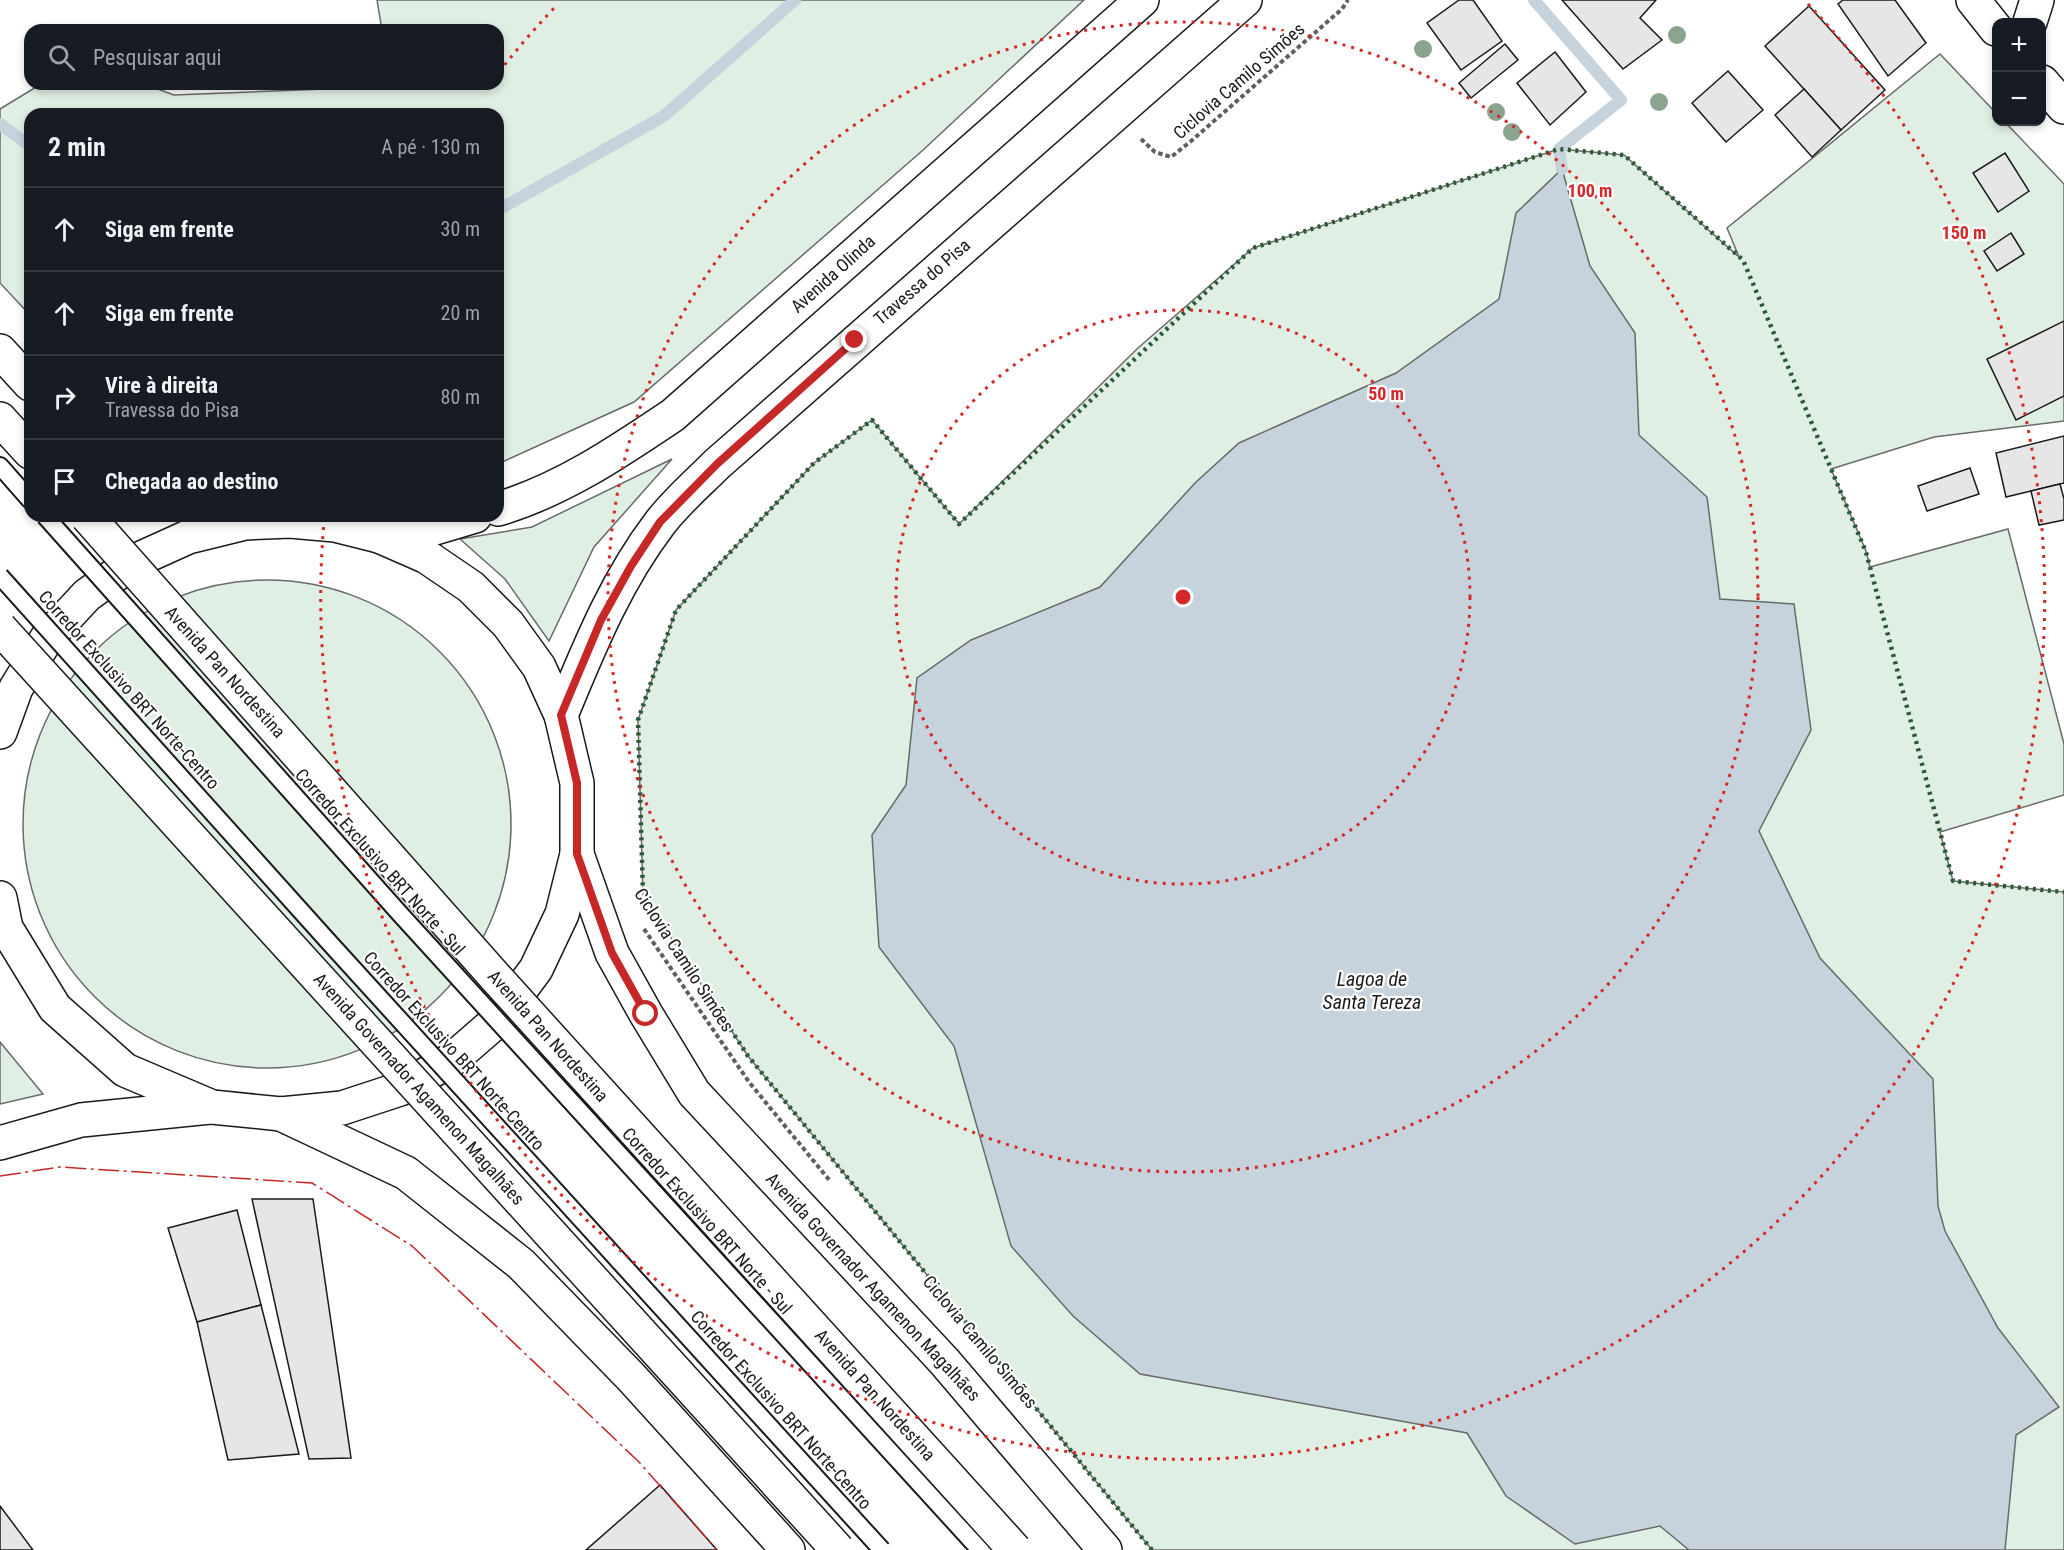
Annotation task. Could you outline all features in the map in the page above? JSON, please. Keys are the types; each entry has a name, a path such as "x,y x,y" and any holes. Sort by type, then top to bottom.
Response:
{"main road":[{"name":"Avenida Olinda","path":"504,507 576,476 618,452 673,415 1142,0"},
{"name":"Travessa do Pisa","path":"561,715 601,620 631,566 660,522 717,464 1245,0"},
{"path":"1973,0 1992,24"},
{"path":"2031,18 2037,0"},
{"path":"2046,87 2064,107"},
{"path":"0,351 24,377"},
{"path":"0,419 24,445"},
{"name":"Avenida Pan Nordestina","path":"92,522 498,980 1015,1550"},
{"path":"0,732 16,688 48,638 87,595 135,561 188,537 230,522"},
{"path":"0,1143 81,1120 212,1107 281,1114 342,1108 400,1089 453,1059 500,1019 536,969 562,914 577,854 577,783 561,715 539,667 508,624 471,587 427,557 379,536 335,525 308,522"},
{"path":"379,536 435,528 455,522"},
{"name":"Avenida Governador Agamenon Magalhães","path":"0,628 838,1550"},
{"name":"Avenida Governador Agamenon Magalhães","path":"577,854 612,953 694,1093 944,1361 1105,1550"},
{"path":"0,898 6,928 55,1008 125,1070 212,1107"},
{"path":"281,1114 406,1173 521,1264 630,1377 788,1550"}],"lane":[{"path":"0,466 24,493"},
{"name":"Corredor Exclusivo BRT Norte - Sul","path":"50,522 401,915 980,1550"},
{"name":"Corredor Exclusivo BRT Norte-Centro","path":"0,576 327,940 882,1550"}],"path":[{"name":"Ciclovia Camilo Simões","path":"1138,135 1155,152 1171,157 1342,9 1348,0"},
{"name":"Ciclovia Camilo Simões","path":"640,922 749,1082 832,1184"}],"green space":[{"path":"377,0 1084,0 922,151 634,402 504,461 504,108 24,108 24,309 0,283 0,109 31,90 160,90 174,95 300,90 504,90 504,24 381,24"},
{"path":"1940,54 1992,109 1992,126 2009,126 2064,184 2064,421 1934,437 1831,469 1866,551 1870,567 2008,529 2064,744 2064,795 1940,832 1953,881 2064,892 2064,1550 1152,1550 748,1056 643,895 638,720 676,610 814,463 872,420 959,524 1138,348 1253,248 1559,149 1624,155 1739,257 1727,228"},
{"path":"672,459 594,547 549,641 505,579 460,539 532,527"},
{"path":"267,580 315,585 360,599 402,622 439,652 469,689 492,731 506,776 511,824 506,872 492,917 469,959 439,996 402,1026 360,1049 315,1063 267,1068 219,1063 174,1049 132,1026 95,996 65,959 42,917 28,872 23,824 28,776 42,731 65,689 95,652 132,622 174,599 219,585"},
{"path":"0,1042 43,1094 0,1104"}],"water":[{"name":"Lagoa de Santa Tereza","path":"1562,169 1590,266 1635,333 1639,435 1707,497 1720,599 1794,604 1811,730 1759,831 1820,958 1933,1079 1938,1206 1945,1231 1998,1328 2059,1407 2016,1435 2005,1550 1689,1550 1660,1526 1575,1544 1506,1496 1467,1433 1140,1374 1073,1316 1011,1246 954,1046 879,947 872,835 906,785 917,678 971,640 1100,587 1195,483 1239,443 1396,373 1499,299 1516,213"}],"building":[{"path":"1459,0 1473,0 1502,41 1461,70 1427,23"},
{"path":"1562,0 1656,0 1640,18 1662,40 1623,69"},
{"path":"1843,0 1895,0 1926,43 1888,76 1838,4"},
{"path":"1809,6 1885,90 1841,130 1765,46"},
{"path":"1505,44 1518,60 1471,98 1459,83"},
{"path":"1555,52 1586,92 1550,125 1517,83"},
{"path":"1728,71 1763,110 1726,142 1692,103"},
{"path":"1804,89 1841,130 1812,157 1775,115"},
{"path":"2005,153 2029,191 1998,212 1973,173"},
{"path":"2011,233 2024,254 1997,271 1984,251"},
{"path":"2064,321 2064,396 2016,420 1987,359"},
{"path":"2064,436 2064,483 2006,497 1996,453"},
{"path":"1970,468 1979,494 1927,511 1918,486"},
{"path":"2060,484 2064,499 2064,520 2039,525 2031,491"},
{"path":"252,1199 313,1199 351,1458 309,1459"},
{"path":"237,1210 261,1305 197,1322 168,1228"},
{"path":"261,1305 299,1454 228,1460 197,1322"},
{"path":"660,1485 717,1550 586,1550"},
{"path":"0,1506 33,1550 0,1550"}],"waterway":[{"path":"504,207 664,116 795,0"},
{"path":"1534,0 1621,100 1559,149 1562,169"},
{"path":"0,124 24,142"}],"hedge":[{"path":"1152,1550 748,1056 643,895 638,720 676,610 814,463 872,420 959,524 1253,248 1559,149 1624,155 1743,260 1866,552 1953,881 2064,892"}],"power":[{"path":"0,1176 60,1167 312,1183 412,1246 639,1462 717,1550"}],"route":[{"path":"646,1014 612,953 577,854 577,783 561,715 601,620 631,566 660,522 717,464 855,340"}]}
